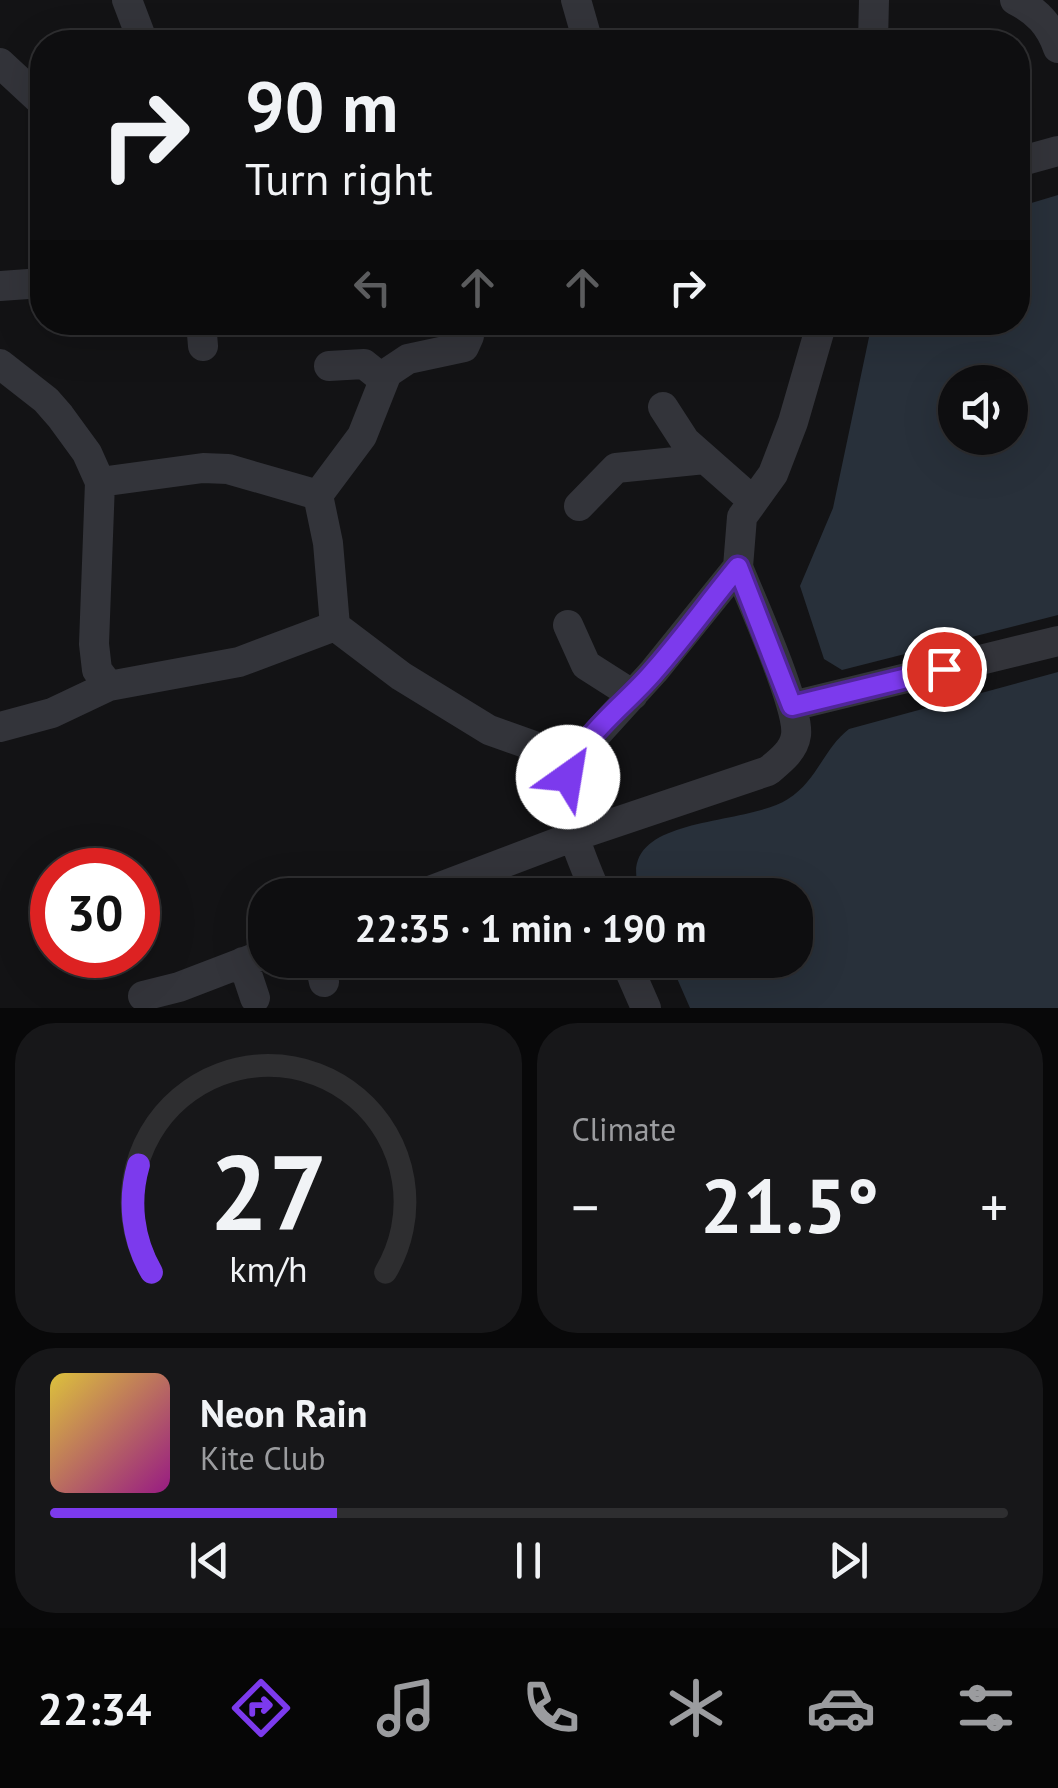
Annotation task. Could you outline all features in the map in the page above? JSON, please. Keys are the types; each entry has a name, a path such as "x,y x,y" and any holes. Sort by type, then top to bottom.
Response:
{"street":[{"path":"127,0 138,30"},
{"path":"576,0 585,30"},
{"path":"873,30 874,0"},
{"path":"1015,0 1034,10 1048,26 1058,48"},
{"path":"0,63 30,91"},
{"path":"1030,159 1058,151"},
{"path":"0,286 30,284"},
{"path":"469,335 464,347 408,358 387,372 362,436 318,495 328,543 335,626 401,676 489,730 573,760"},
{"path":"465,878 768,771 788,754 796,736 792,706 738,567 742,517 773,474 818,335"},
{"path":"0,364 53,408 87,453 100,482 94,644 98,670 109,686"},
{"path":"329,366 364,364 384,380"},
{"path":"663,407 685,441 753,501"},
{"path":"580,506 616,468 705,458"},
{"path":"100,482 170,470 228,469 318,495"},
{"path":"590,878 572,837 567,807 573,760 738,567"},
{"path":"568,625 586,664 632,695"},
{"path":"0,727 52,714 109,686 239,662 335,626"},
{"path":"792,706 1058,640"},
{"path":"142,996 180,987 248,960"},
{"path":"254,978 255,998"},
{"path":"633,978 646,1008"}],"shaded area":[{"path":"1058,195 1058,615 842,670 824,659 800,586 833,508 869,335 1030,335 1030,203"},
{"path":"1058,672 1058,1008 690,1008 677,978 813,978 813,878 638,878 636,869 644,849 662,836 686,827 767,808 788,799 806,783 849,729"}],"route":[{"path":"568,777 573,760 585,745 654,672 738,567 792,706 944,669"}]}
